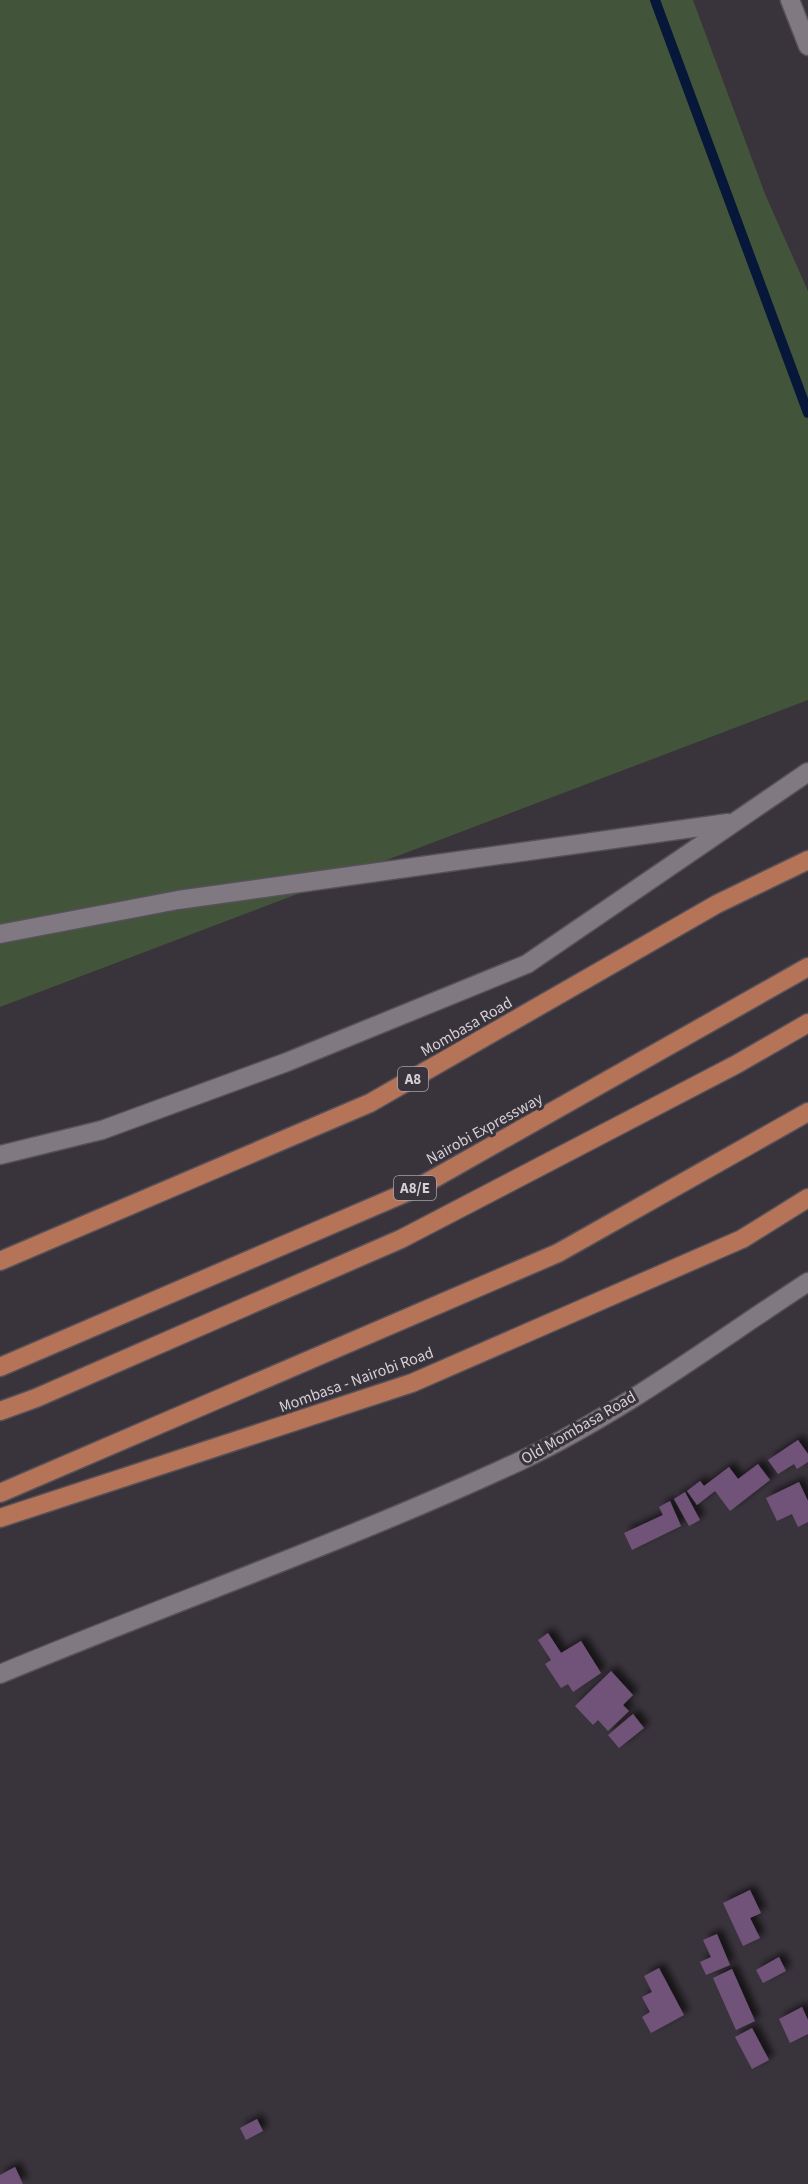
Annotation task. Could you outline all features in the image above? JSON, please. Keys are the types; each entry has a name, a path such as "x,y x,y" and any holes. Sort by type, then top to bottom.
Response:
{"highway":[{"name":"Mombasa Road","path":"0,1261 370,1103 717,904 808,860"},
{"name":"Nairobi Expressway","path":"0,1367 419,1186 808,968"},
{"name":"A8/E","path":"0,1411 36,1398 401,1239 737,1064 808,1023"},
{"path":"0,1493 558,1253 808,1112"},
{"name":"Mombasa - Nairobi Road","path":"0,1518 412,1383 742,1239 808,1198"}],"street":[{"path":"790,0 808,46"},
{"path":"0,1155 113,1126 288,1062 527,964 808,772"},
{"path":"0,933 178,900 734,822"},
{"name":"Old Mombasa Road","path":"0,1674 332,1542 521,1460 606,1414 808,1282"}],"green space":[{"path":"0,0 693,0 765,194 808,291 808,700 0,1007"}],"building":[{"path":"798,1440 808,1454 808,1462 797,1469 794,1464 778,1474 768,1460"},
{"path":"758,1464 770,1480 730,1511 715,1491 697,1505 687,1491 700,1481 704,1486 729,1467 738,1479"},
{"path":"799,1482 808,1501 808,1522 798,1527 792,1514 777,1521 766,1498"},
{"path":"685,1492 700,1520 689,1526 674,1499"},
{"path":"670,1501 681,1526 632,1550 624,1533 663,1515 659,1507"},
{"path":"548,1633 561,1653 581,1641 601,1673 573,1692 568,1684 561,1688 545,1664 551,1660 538,1640"},
{"path":"611,1671 633,1695 623,1705 629,1711 608,1731 598,1720 593,1725 575,1706"},
{"path":"633,1714 644,1728 619,1748 608,1735"},
{"path":"750,1890 761,1913 750,1918 760,1938 743,1946 723,1903"},
{"path":"717,1934 730,1965 706,1975 700,1962 711,1957 703,1940"},
{"path":"779,1957 786,1971 763,1983 756,1970"},
{"path":"659,1968 684,2015 651,2033 642,2017 650,2012 642,1997 652,1992 644,1976"},
{"path":"732,1969 755,2021 736,2030 713,1978"},
{"path":"802,2007 808,2020 808,2034 790,2043 779,2019"},
{"path":"752,2028 769,2060 752,2069 735,2037"},
{"path":"257,2119 263,2131 246,2140 240,2128"},
{"path":"15,2167 23,2184 0,2184 0,2175"}],"waterway":[{"path":"655,0 808,413"}]}
